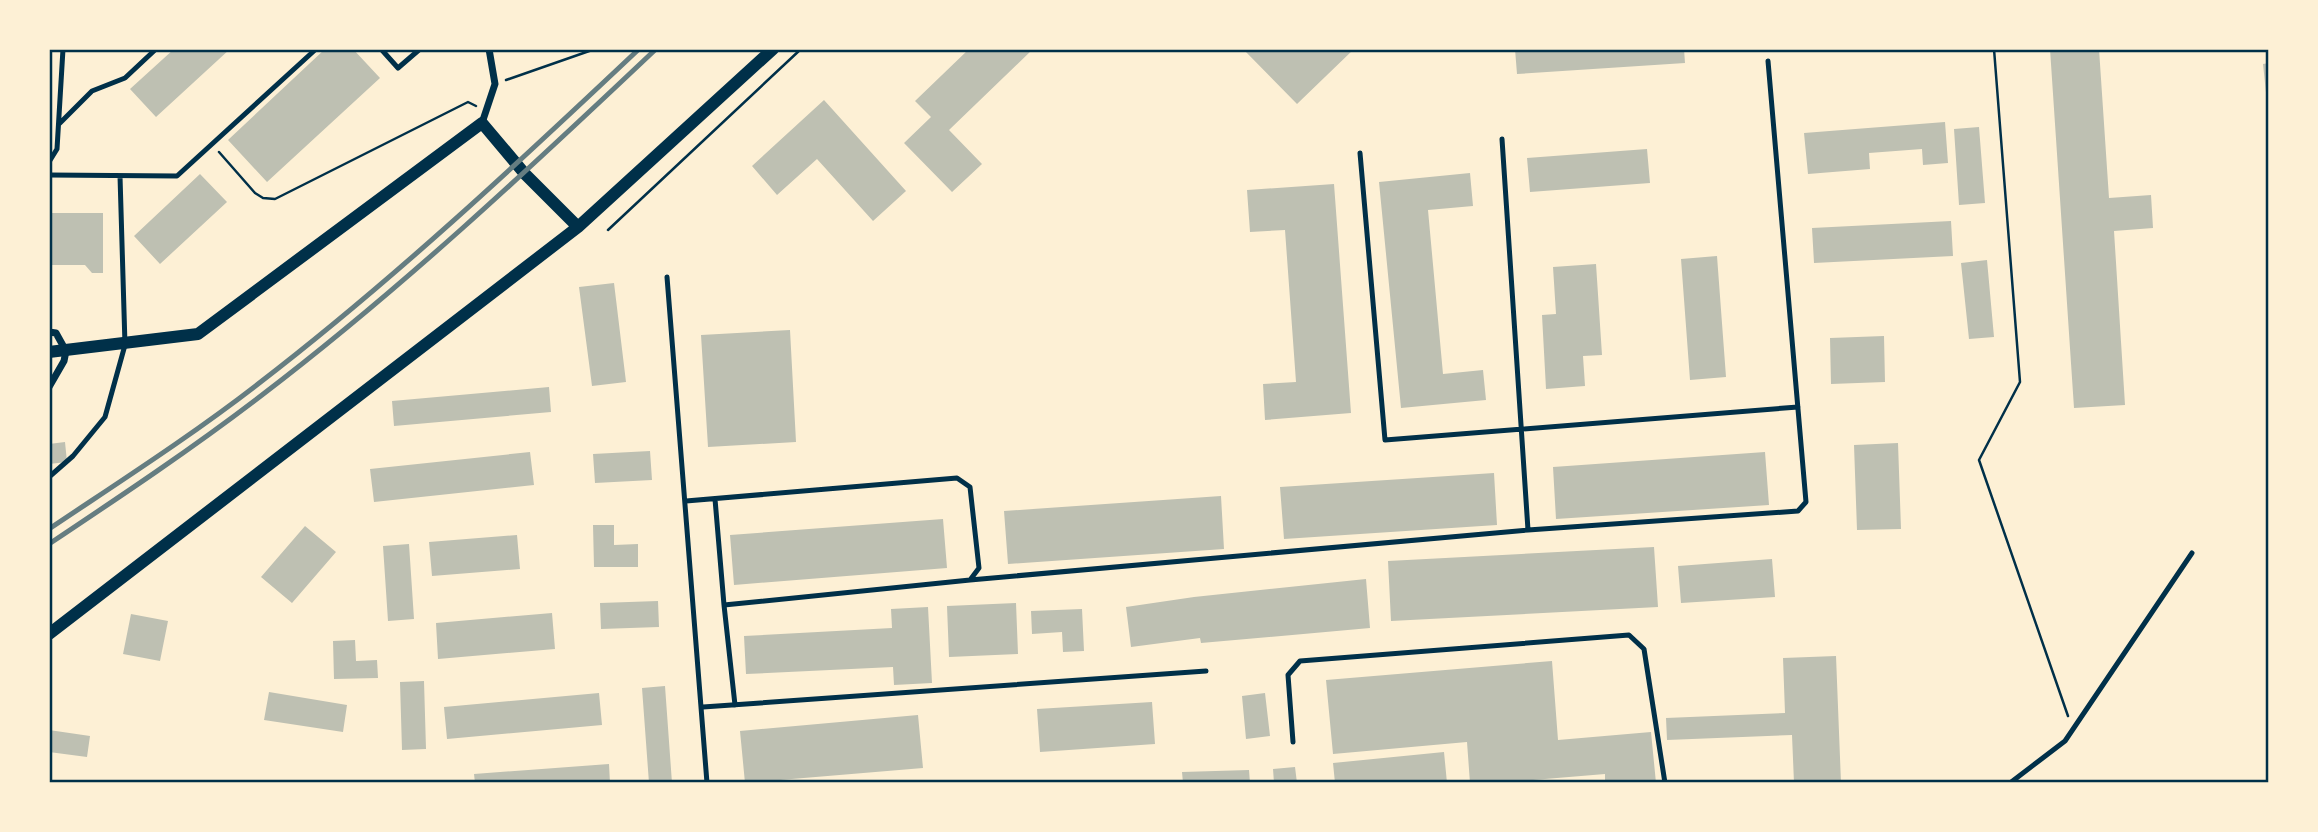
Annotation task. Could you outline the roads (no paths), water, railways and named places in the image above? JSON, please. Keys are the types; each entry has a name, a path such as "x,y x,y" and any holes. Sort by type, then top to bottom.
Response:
{"street":[{"path":"49,352 125,345 198,334 484,117 495,84 489,49"},
{"path":"49,634 578,227 773,49"},
{"path":"484,117 525,173 578,227"},
{"path":"49,332 55,333 66,351 64,361 49,387"}],"lane":[{"path":"49,162 57,149 63,49"},
{"path":"60,123 92,91 125,78 156,49"},
{"path":"49,175 177,176 316,49"},
{"path":"381,49 398,68 420,49"},
{"path":"724,605 1528,530 1798,511 1807,502 1768,61"},
{"path":"1502,139 1528,530"},
{"path":"1360,153 1385,440 1798,407"},
{"path":"49,477 74,456 106,417 125,345 120,176"},
{"path":"667,277 707,783"},
{"path":"686,501 957,478 970,487 979,568 970,580"},
{"path":"715,499 735,705"},
{"path":"2010,783 2065,741 2192,553"},
{"path":"1293,742 1288,674 1300,661 1629,635 1644,649 1665,783"},
{"path":"703,708 1206,671"}],"railway":[{"path":"49,529 207,422 308,345 453,221 639,49"},
{"path":"49,544 210,434 314,355 414,271 656,49"}]}
